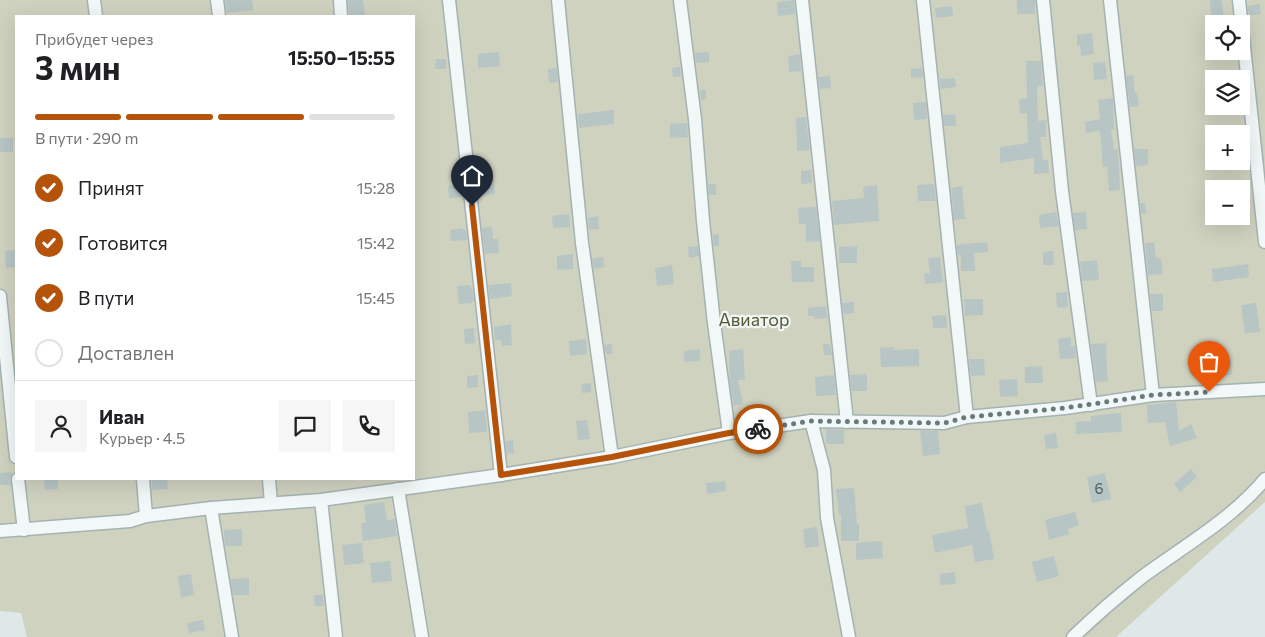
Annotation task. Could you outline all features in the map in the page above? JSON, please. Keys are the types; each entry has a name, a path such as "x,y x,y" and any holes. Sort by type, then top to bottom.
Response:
{"street":[{"path":"94,0 96,15"},
{"path":"217,0 219,15"},
{"path":"340,0 341,15"},
{"path":"449,0 501,475"},
{"path":"558,0 582,243 612,457"},
{"path":"680,0 695,119 712,305 729,433"},
{"path":"802,0 847,422"},
{"path":"922,0 967,417"},
{"path":"1043,0 1062,191 1090,405"},
{"path":"1110,0 1153,395"},
{"path":"1239,0 1265,242"},
{"path":"0,296 15,447"},
{"path":"0,531 130,520 146,516 211,508 321,500 393,486 501,475 612,457 729,433 811,421 944,423 967,417 1090,405 1153,395 1265,389"},
{"path":"811,421 824,470 827,518 849,637"},
{"path":"1073,637 1109,604 1255,492 1265,479"},
{"path":"18,480 24,530"},
{"path":"143,480 146,516"},
{"path":"269,480 271,503"},
{"path":"393,486 422,637"},
{"path":"321,500 336,637"},
{"path":"211,508 232,637"}],"green space":[{"name":"Авиатор","path":"0,0 1265,0 1265,502 1116,637 27,637 21,613 0,611"}],"building":[{"path":"225,0 252,0 254,10 227,13"},
{"path":"348,0 363,0 365,15 349,15"},
{"path":"794,0 795,14 778,16 777,2"},
{"path":"1017,0 1035,0 1035,14 1017,14"},
{"path":"1210,0 1222,0 1224,15 1211,15"},
{"path":"1260,4 1261,14 1250,16 1248,6"},
{"path":"952,6 953,16 936,18 935,8"},
{"path":"1092,33 1094,54 1081,56 1080,45 1077,46 1077,35"},
{"path":"499,52 500,66 478,68 478,54"},
{"path":"709,52 709,62 696,63 695,53"},
{"path":"800,54 801,71 789,72 788,56"},
{"path":"436,59 446,59 446,69 435,69"},
{"path":"1026,61 1041,61 1043,86 1037,86 1038,121 1046,120 1046,137 1040,137 1043,160 1048,160 1049,173 1034,174 1034,158 1000,163 1000,147 1028,143 1027,113 1020,114 1019,99 1027,98"},
{"path":"1105,62 1107,79 1094,80 1093,63"},
{"path":"680,67 681,76 673,77 672,68"},
{"path":"557,68 558,82 549,83 548,69"},
{"path":"922,68 923,77 911,78 911,69"},
{"path":"1133,75 1139,106 1130,107 1126,76"},
{"path":"830,76 831,88 820,89 818,77"},
{"path":"955,78 956,87 941,89 940,79"},
{"path":"700,90 706,90 706,99 701,100"},
{"path":"1113,98 1114,129 1111,130 1114,150 1118,149 1120,190 1109,191 1107,166 1103,167 1100,131 1086,133 1085,122 1100,119 1098,100"},
{"path":"926,102 927,119 914,120 913,103"},
{"path":"614,110 614,124 579,128 578,114"},
{"path":"955,114 956,126 944,126 943,115"},
{"path":"806,117 810,150 797,151 796,118"},
{"path":"687,123 688,137 670,138 670,124"},
{"path":"0,138 13,138 13,152 0,152"},
{"path":"1134,149 1148,149 1148,165 1136,166"},
{"path":"811,170 812,183 801,184 801,171"},
{"path":"493,176 495,194 479,196 477,177"},
{"path":"708,184 716,184 716,195 709,195"},
{"path":"934,184 936,201 918,201 917,185"},
{"path":"461,185 462,197 449,198 448,186"},
{"path":"877,185 879,221 834,225 832,201 864,198 863,187"},
{"path":"962,186 965,219 954,220 951,188"},
{"path":"1140,203 1145,203 1146,213 1141,213"},
{"path":"816,207 820,241 806,242 806,224 799,224 798,208"},
{"path":"1056,212 1059,226 1040,228 1039,215"},
{"path":"1086,212 1087,229 1075,230 1073,213"},
{"path":"569,214 570,227 553,228 552,216"},
{"path":"598,216 599,229 589,230 588,218"},
{"path":"492,227 493,239 498,239 499,253 485,254 482,228"},
{"path":"463,228 463,230 466,230 467,240 451,241 450,230"},
{"path":"719,234 719,246 714,246 713,235"},
{"path":"987,242 988,252 974,253 975,271 961,271 961,255 958,255 957,245"},
{"path":"1154,242 1156,258 1161,258 1163,274 1148,275 1145,243"},
{"path":"698,246 699,256 689,258 688,247"},
{"path":"857,246 857,263 839,263 839,247"},
{"path":"15,250 15,267 6,268 5,251"},
{"path":"1053,251 1054,265 1043,265 1043,252"},
{"path":"573,254 573,269 557,270 557,256"},
{"path":"603,257 604,267 594,269 592,259"},
{"path":"940,257 943,282 925,284 924,274 930,273 928,258"},
{"path":"1097,260 1099,280 1082,281 1080,262"},
{"path":"791,261 801,261 801,267 814,267 814,282 792,282"},
{"path":"1248,264 1249,277 1213,282 1212,269"},
{"path":"672,265 674,284 657,286 655,268"},
{"path":"511,283 512,296 490,299 488,285"},
{"path":"470,285 474,301 472,303 459,304 457,286"},
{"path":"1067,292 1068,307 1057,308 1056,293"},
{"path":"1150,294 1163,294 1163,311 1152,311"},
{"path":"964,299 983,299 983,315 965,316"},
{"path":"854,302 854,313 844,314 842,303"},
{"path":"1256,303 1260,332 1245,333 1241,305"},
{"path":"826,306 827,318 815,319 814,316 808,316 808,308"},
{"path":"946,315 947,328 933,328 932,316"},
{"path":"511,324 512,345 501,346 501,340 495,340 494,327"},
{"path":"474,328 475,343 465,344 464,329"},
{"path":"1071,337 1071,346 1075,346 1076,358 1060,359 1058,339"},
{"path":"586,339 587,354 570,356 569,341"},
{"path":"1106,343 1108,381 1096,382 1091,344"},
{"path":"612,344 612,354 606,354 604,345"},
{"path":"823,344 830,344 832,355 824,355"},
{"path":"894,347 894,350 919,349 919,366 881,367 880,348"},
{"path":"700,349 700,361 684,362 684,351"},
{"path":"743,349 745,380 738,380 743,404 734,406 730,384 729,351"},
{"path":"969,359 984,359 985,375 971,376"},
{"path":"1213,359 1231,359 1232,375 1214,376"},
{"path":"1042,366 1043,383 1025,383 1025,367"},
{"path":"867,374 867,391 852,391 850,375"},
{"path":"478,375 478,387 467,388 467,376"},
{"path":"834,375 836,395 816,396 815,377"},
{"path":"1017,379 1018,396 1000,397 999,380"},
{"path":"591,383 591,392 582,393 581,384"},
{"path":"1176,402 1179,431 1191,424 1197,438 1170,446 1165,422 1148,423 1147,405"},
{"path":"485,410 487,432 469,433 468,412"},
{"path":"1121,413 1122,432 1076,434 1076,422 1091,421 1091,416"},
{"path":"587,420 590,439 578,440 576,421"},
{"path":"826,429 844,430 844,444 826,444"},
{"path":"920,431 938,431 940,454 923,456"},
{"path":"1056,433 1058,448 1046,449 1044,435"},
{"path":"513,440 514,453 507,454 505,441"},
{"path":"1191,469 1197,477 1180,492 1174,484"},
{"path":"12,472 11,485 0,485 0,473"},
{"path":"1105,473 1111,499 1092,503 1087,477"},
{"path":"44,480 58,480 58,489 45,490"},
{"path":"152,480 167,480 168,489 152,490"},
{"path":"725,481 726,491 707,494 706,483"},
{"path":"854,488 857,525 859,524 859,541 841,541 841,515 839,515 836,489"},
{"path":"384,502 387,520 395,519 397,536 363,541 361,523 366,523 364,505"},
{"path":"982,503 994,559 975,562 972,545 935,553 932,535 968,528 965,506"},
{"path":"1075,512 1079,525 1068,529 1069,534 1049,540 1045,520"},
{"path":"817,527 819,546 805,548 803,529"},
{"path":"242,529 242,546 225,546 224,530"},
{"path":"882,541 883,558 856,560 856,543"},
{"path":"362,543 364,563 344,565 342,545"},
{"path":"1054,556 1059,576 1037,582 1032,562"},
{"path":"390,561 392,581 372,583 370,563"},
{"path":"955,572 956,584 940,585 940,574"},
{"path":"191,574 194,595 181,597 178,576"},
{"path":"249,578 249,595 233,595 231,579"},
{"path":"314,595 323,595 324,606 315,606"},
{"path":"203,620 205,630 189,633 187,623"}],"way so far":[{"path":"758,429 811,421 944,423 967,417 1065,408 1153,395 1209,392"}],"route":[{"path":"472,206 501,475 612,457 729,433 758,429"}]}
